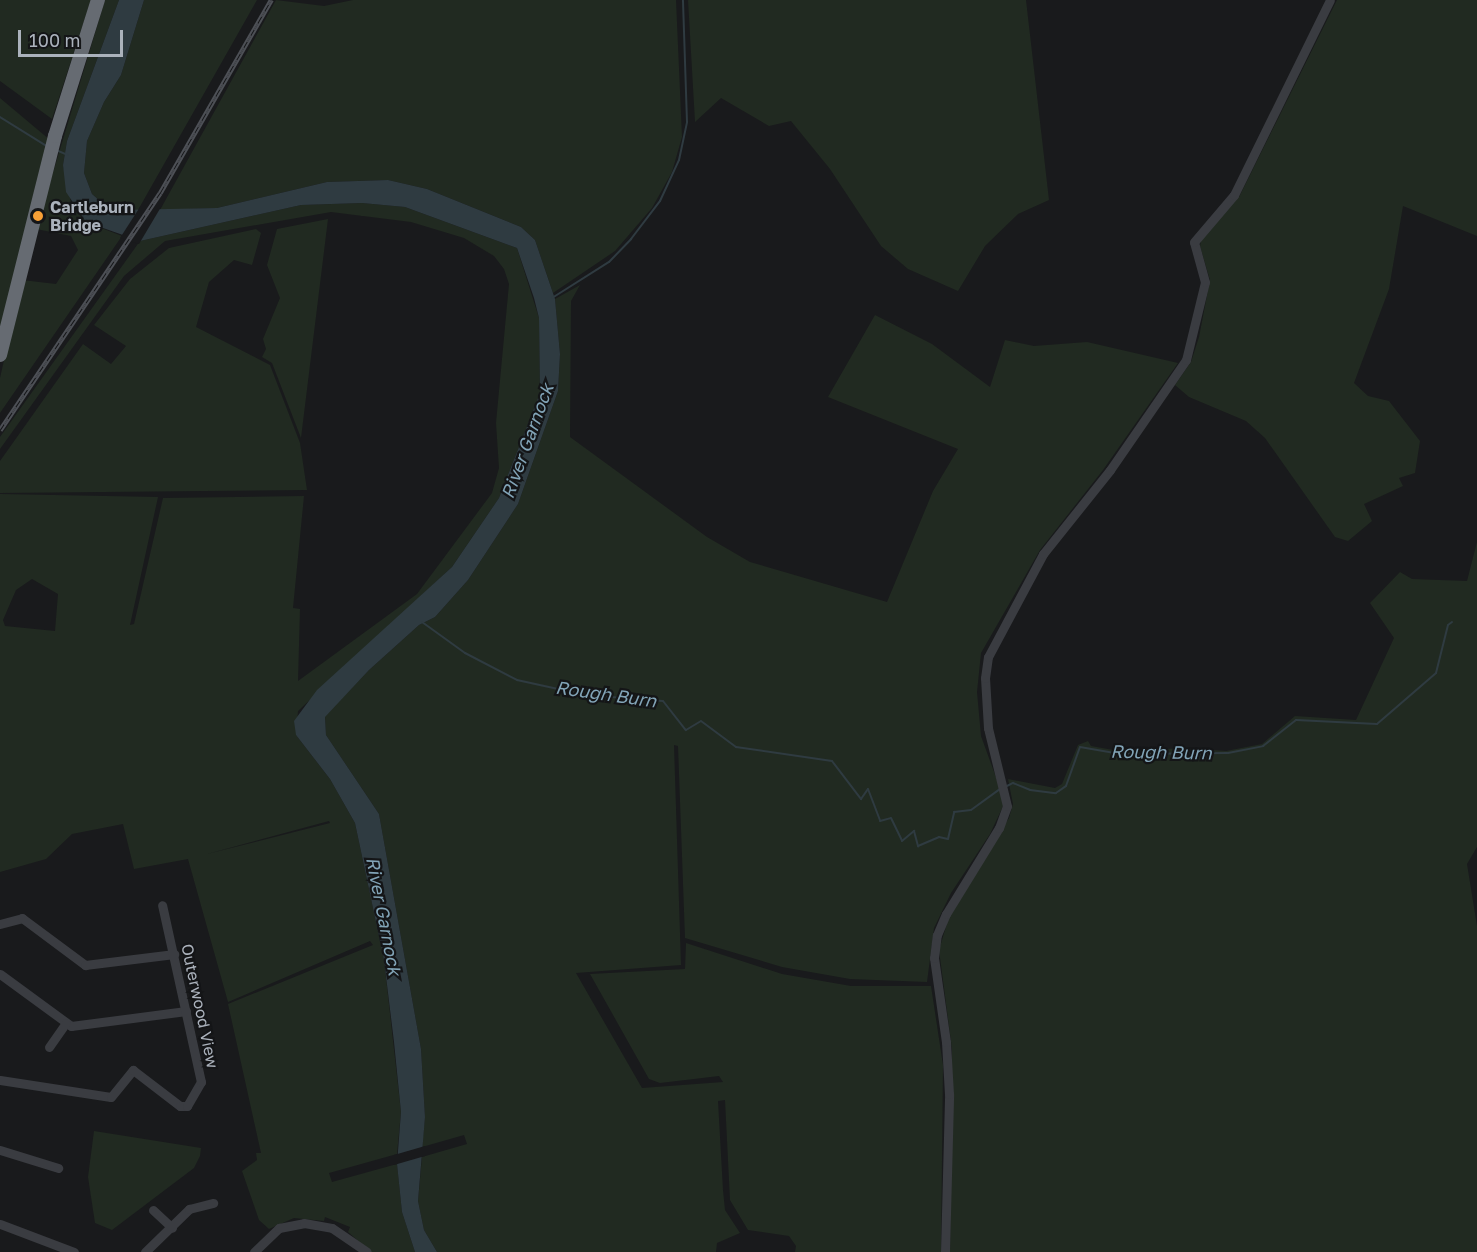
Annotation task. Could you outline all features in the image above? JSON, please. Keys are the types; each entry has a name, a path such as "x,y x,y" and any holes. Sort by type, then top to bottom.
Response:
{"highway":[{"path":"0,355 53,143 98,0"}],"street":[{"path":"945,1252 948,1090 934,968 937,935 952,902 1004,817 1007,792 985,702 986,667 992,648 1043,554 1110,470 1186,360 1205,282 1194,242 1234,195 1330,0"},
{"name":"Outerwood View","path":"0,1080 111,1097 133,1070 184,1108 201,1083 162,905"},
{"path":"0,924 22,918 85,965 174,954"},
{"path":"0,974 71,1026 186,1011"},
{"path":"49,1047 66,1023"},
{"path":"0,1150 58,1168"},
{"path":"144,1252 194,1206 213,1203"},
{"path":"153,1210 172,1228"},
{"path":"254,1252 279,1228 304,1223 332,1228 367,1252"},
{"path":"0,1224 74,1252"}],"shaded area":[{"path":"0,0 91,0 52,119 0,81"},
{"path":"105,0 119,0 67,141 63,165 72,207 86,222 122,236 0,413 0,378 22,280 56,284 78,250 71,236 36,229"},
{"path":"144,0 257,0 138,210 120,210 107,207 92,194 84,173 87,141 104,102 121,75"},
{"path":"276,0 324,6 353,0 676,0 682,137 672,172 652,208 615,251 553,293 535,240 521,227 427,189 388,180 327,182 217,208 160,210"},
{"path":"688,0 1026,0 1049,200 1018,214 985,246 958,291 908,269 881,246 830,169 791,121 769,126 721,98 695,122"},
{"path":"1337,0 1477,0 1477,236 1403,206 1389,289 1354,383 1368,396 1389,401 1420,441 1415,473 1399,478 1403,486 1364,504 1372,521 1348,541 1335,537 1265,438 1246,421 1189,397 1175,385 1191,362 1199,337 1210,280 1200,246 1202,236 1239,197"},
{"path":"0,98 50,140 0,341"},
{"path":"362,203 405,207 517,248 539,318 540,393 499,498 452,567 298,711 296,735 330,779 355,823 384,960 401,1112 397,1154 329,1173 332,1182 397,1164 402,1212 415,1252 371,1252 348,1232 350,1227 325,1217 324,1221 294,1218 269,1229 259,1220 242,1171 257,1160 256,1153 261,1153 228,1004 373,945 370,941 228,1002 188,859 134,869 123,824 72,834 46,859 0,872 0,494 158,497 130,625 134,624 163,498 304,496 293,608 300,609 298,681 417,594 492,493 499,468 496,423 509,284 504,269 494,256 464,238 411,222 331,212 165,241 124,276 0,449 0,437 140,241 301,205","holes":["32,579 58,594 55,631 5,626 3,620 16,590","329,821 330,823 207,854"]},
{"path":"328,219 301,438 272,363 262,357 266,349 263,339 280,298 267,265 277,229"},
{"path":"256,229 261,233 252,265 234,260 209,282 196,327 270,365 300,443 307,490 0,493 0,461 83,344 111,364 126,346 94,325 130,279 169,248"},
{"path":"580,285 571,301 570,437 707,537 750,562 887,602 933,491 958,449 828,397 875,315 932,344 990,387 1005,340 1034,346 1087,342 1178,363 1103,470 1040,550 981,653 977,692 981,736 1005,802 990,834 951,893 934,928 927,982 850,979 782,967 685,938 678,746 674,745 681,965 576,973 642,1088 723,1082 719,1076 660,1083 649,1079 590,974 685,969 686,943 782,974 851,986 931,986 943,1065 941,1252 795,1252 796,1246 789,1236 748,1230 730,1200 725,1100 718,1101 725,1210 740,1233 717,1243 716,1252 437,1252 424,1230 418,1201 422,1157 467,1144 464,1135 422,1147 425,1117 421,1049 379,814 326,735 325,716 369,670 419,625 435,617 468,580 518,504 558,391 560,354 555,299"},
{"path":"1477,542 1477,847 1467,864 1477,926 1477,1252 950,1252 952,1049 939,950 951,910 1009,818 1013,804 1008,779 1055,788 1062,784 1078,745 1088,741 1091,746 1119,751 1186,748 1226,751 1262,744 1295,716 1356,720 1394,638 1370,603 1400,572 1412,579 1467,581"},
{"path":"94,1131 201,1148 200,1156 194,1168 112,1230 95,1223 88,1177"}],"water":[{"name":"River Garnock","path":"119,0 144,0 121,75 104,102 87,141 84,173 92,194 107,207 121,210 217,208 327,182 388,180 427,189 521,227 535,240 555,299 560,354 558,391 518,504 468,580 435,617 419,625 369,670 325,717 326,735 379,814 421,1049 425,1117 418,1201 424,1230 437,1252 415,1252 402,1212 397,1164 401,1112 394,1042 384,960 355,823 330,779 296,735 294,721 317,690 452,567 499,498 540,393 539,318 534,298 517,248 405,207 362,203 301,205 140,241 86,222 66,192 63,165 67,141"}],"pier":[{"path":"140,207 161,207 139,244 120,238"},
{"path":"425,1146 425,1156 394,1165 394,1155"}],"waterway":[{"path":"552,298 609,262 631,239 660,201 679,160 687,122 683,0"},
{"path":"0,117 48,147"},
{"path":"56,150 68,155"},
{"name":"Rough Burn","path":"422,622 465,653 517,680 585,695 663,701 686,730 701,721 736,747 832,761 861,799 868,789 880,821 891,818 902,841 914,831 918,846 939,837 948,839 954,812 971,810 1000,789"},
{"name":"Rough Burn","path":"1005,787 1013,783 1030,790 1056,793 1066,786 1080,747 1120,754 1228,753 1263,746 1296,720 1377,724 1436,673 1448,625 1452,622"}],"railway":[{"path":"0,430 160,193 271,0"}],"place":[{"name":"Cartleburn Bridge","path":"38,216"}]}
